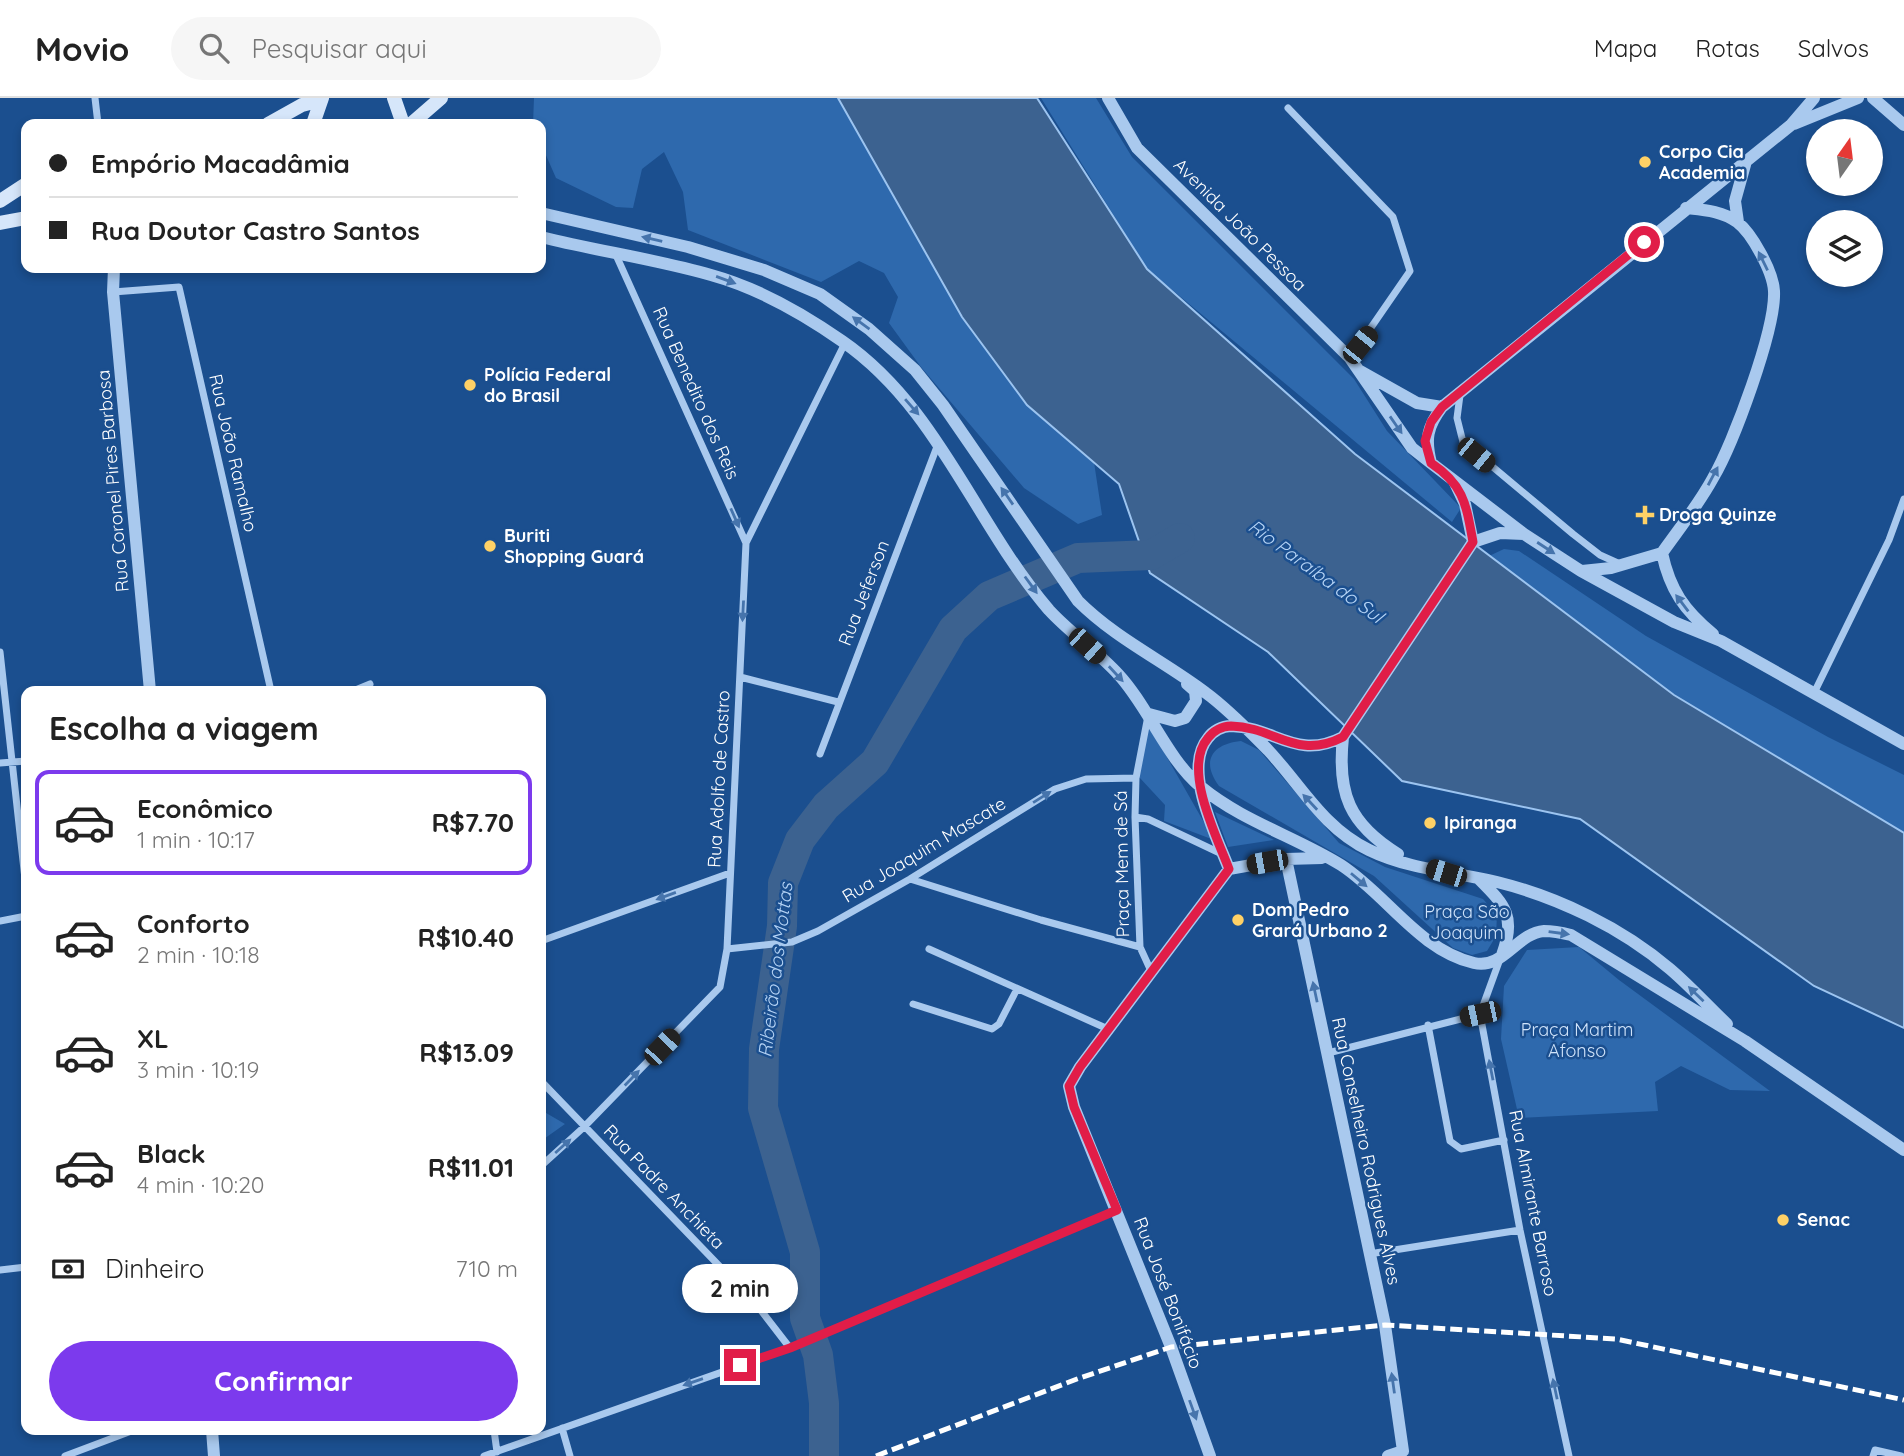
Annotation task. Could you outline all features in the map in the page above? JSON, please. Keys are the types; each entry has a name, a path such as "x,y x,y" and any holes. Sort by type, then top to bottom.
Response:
{"main road":[{"path":"394,98 401,119"},
{"path":"417,119 441,98"},
{"path":"277,119 302,105 321,99"},
{"path":"315,119 321,99"},
{"path":"0,188 21,185"},
{"path":"0,201 21,187"},
{"path":"0,223 21,219"}],"street":[{"path":"95,98 97,119"},
{"name":"Avenida João Pessoa","path":"1108,98 1137,148 1354,363 1412,448 1524,534 1581,570 1674,622 1721,641"},
{"path":"1431,463 1425,441 1431,422 1442,407 1460,395 1498,359 1791,125 1814,98"},
{"path":"1791,125 1858,98"},
{"path":"1873,98 1904,125"},
{"path":"1288,108 1393,217 1410,271 1354,363"},
{"path":"1581,570 1624,565 1662,553 1713,478 1742,414 1767,330 1774,291 1766,261 1738,222 1735,201 1747,161"},
{"path":"1686,208 1714,211 1738,222"},
{"path":"546,214 688,247 764,270 820,293 869,329 915,370 1078,600 1101,625 1208,694 1269,751 1335,828 1369,850 1414,864 1497,882 1580,912 1626,937 1670,969 1745,1041"},
{"path":"546,238 710,275 755,290 845,343 909,404 1049,610 1118,674 1149,714 1199,786 1229,869 1286,859 1326,858"},
{"name":"Rua Benedito dos Reis","path":"616,255 746,543"},
{"name":"Rua Coronel Pires Barbosa","path":"114,273 113,292 150,686"},
{"name":"Rua João Ramalho","path":"113,292 179,287 270,686"},
{"name":"Rua Adolfo de Castro","path":"546,1161 584,1127 720,987 727,948 746,543 845,343"},
{"name":"Avenida João Pessoa","path":"1354,363 1417,403 1442,407"},
{"path":"1460,395 1457,418 1463,442 1469,449 1600,555 1624,565"},
{"name":"Rua Jeferson","path":"820,754 938,444"},
{"path":"1452,477 1465,504 1472,545"},
{"path":"1814,693 1889,540 1904,499"},
{"path":"1199,786 1197,757 1203,744 1213,732 1228,726 1301,745 1325,746 1345,734 1472,545 1500,533 1524,534"},
{"path":"1662,553 1668,580 1678,600 1721,641 1904,744"},
{"path":"0,652 21,846"},
{"path":"1149,714 1175,721 1185,718 1196,701 1195,691 1166,666"},
{"path":"740,677 838,702"},
{"path":"365,686 370,684"},
{"name":"Praça Mem de Sá","path":"1149,714 1136,778 1135,817 1140,947 1150,971"},
{"path":"1345,734 1341,761 1343,788 1352,813 1374,839 1414,864"},
{"path":"0,763 21,761"},
{"name":"Rua Joaquim Mascate","path":"727,948 792,942 910,879 1055,789 1086,779 1136,778"},
{"path":"1199,786 1235,809 1342,866 1424,938 1449,956 1479,965 1500,959 1523,938 1543,931 1571,934 1745,1041 1904,1150"},
{"path":"1135,817 1148,819 1224,856"},
{"name":"Rua Conselheiro Rodrigues Alves","path":"1286,859 1385,1325 1403,1453"},
{"name":"Rua José Bonifácio","path":"1210,1456 1117,1210 1074,1107 1069,1086 1150,971 1229,869"},
{"path":"546,939 730,873"},
{"path":"910,879 1140,947"},
{"path":"1328,1053 1428,1025 1480,1014 1508,938 1510,918 1498,898 1479,879"},
{"path":"0,921 21,917"},
{"path":"929,949 1108,1029"},
{"path":"912,1004 992,1029 999,1024 1017,989"},
{"name":"Rua Almirante Barroso","path":"1480,1014 1520,1230 1569,1456"},
{"path":"1428,1025 1450,1141 1461,1149 1504,1140"},
{"name":"Rua Padre Anchieta","path":"546,1086 756,1304 790,1348"},
{"path":"546,1434 790,1348 802,1340 1117,1210"},
{"path":"1368,1254 1520,1230"},
{"path":"0,1270 21,1268"},
{"path":"562,1428 570,1456"},
{"path":"65,1456 121,1435"},
{"path":"212,1435 214,1456"},
{"path":"495,1435 497,1452"},
{"path":"484,1456 543,1435"},
{"path":"1874,1456 1875,1450 1901,1456"},
{"path":"1388,1456 1403,1453"}],"green space":[{"path":"534,98 855,98 1092,449 1102,515 1078,524 1024,488 921,367 889,323 898,297 884,273 859,261 821,282 688,230 683,192 664,152 642,169 633,208 616,207 556,178 546,155 546,119 533,119"},
{"path":"1041,98 1096,98 1132,157 1354,379 1387,431 1461,508 1452,522 1147,269"},
{"path":"1504,549 1519,551 1646,636 1828,737 1904,775 1904,833 1674,695 1489,556"},
{"path":"1148,723 1214,840 1164,821 1165,805 1139,777"},
{"name":"Praça São Joaquim","path":"1241,741 1259,750 1339,843 1385,867 1483,899 1497,915 1496,936 1487,951 1472,955 1453,948 1374,876 1219,786 1211,769 1212,756 1222,746"},
{"path":"1215,812 1274,840 1228,847"},
{"name":"Praça Martim Afonso","path":"1579,947 1619,980 1770,1091 1730,1090 1681,1066 1655,1082 1658,1111 1519,1118 1501,1039 1504,986 1527,950"},
{"path":"546,1113 565,1124 546,1137"}],"water":[{"name":"Rio Paraíba do Sul","path":"838,98 1037,98 1147,269 1355,454 1674,695 1904,833 1904,1028 1814,986 1580,819 1402,781 1268,652 1150,573 1119,484 1027,405 962,317"}],"waterway":[{"name":"Ribeirão dos Mottas","path":"824,1456 824,1403 818,1355 805,1318 805,1252 763,1108 764,1049 782,926 783,883 800,840 826,806 875,762 953,629 989,596 1078,558 1151,555 1180,538"}],"railway":[{"path":"876,1456 1077,1379 1171,1347 1385,1325 1616,1339 1904,1400"}],"place":[{"name":"Corpo Cia Academia","path":"1645,162"},
{"name":"Polícia Federal do Brasil","path":"470,385"},
{"name":"Droga Quinze","path":"1645,515"},
{"name":"Buriti Shopping Guará","path":"490,546"},
{"name":"Ipiranga","path":"1430,823"},
{"name":"Dom Pedro Grará Urbano 2","path":"1238,920"},
{"name":"Senac","path":"1783,1220"}],"route":[{"path":"740,1365 790,1348 802,1340 1117,1210 1074,1107 1069,1086 1150,971 1229,869 1199,786 1197,757 1203,744 1213,732 1228,726 1301,745 1325,746 1343,737 1473,542 1465,504 1452,477 1431,463 1425,441 1431,422 1442,407 1460,395 1498,359 1644,242"}]}
